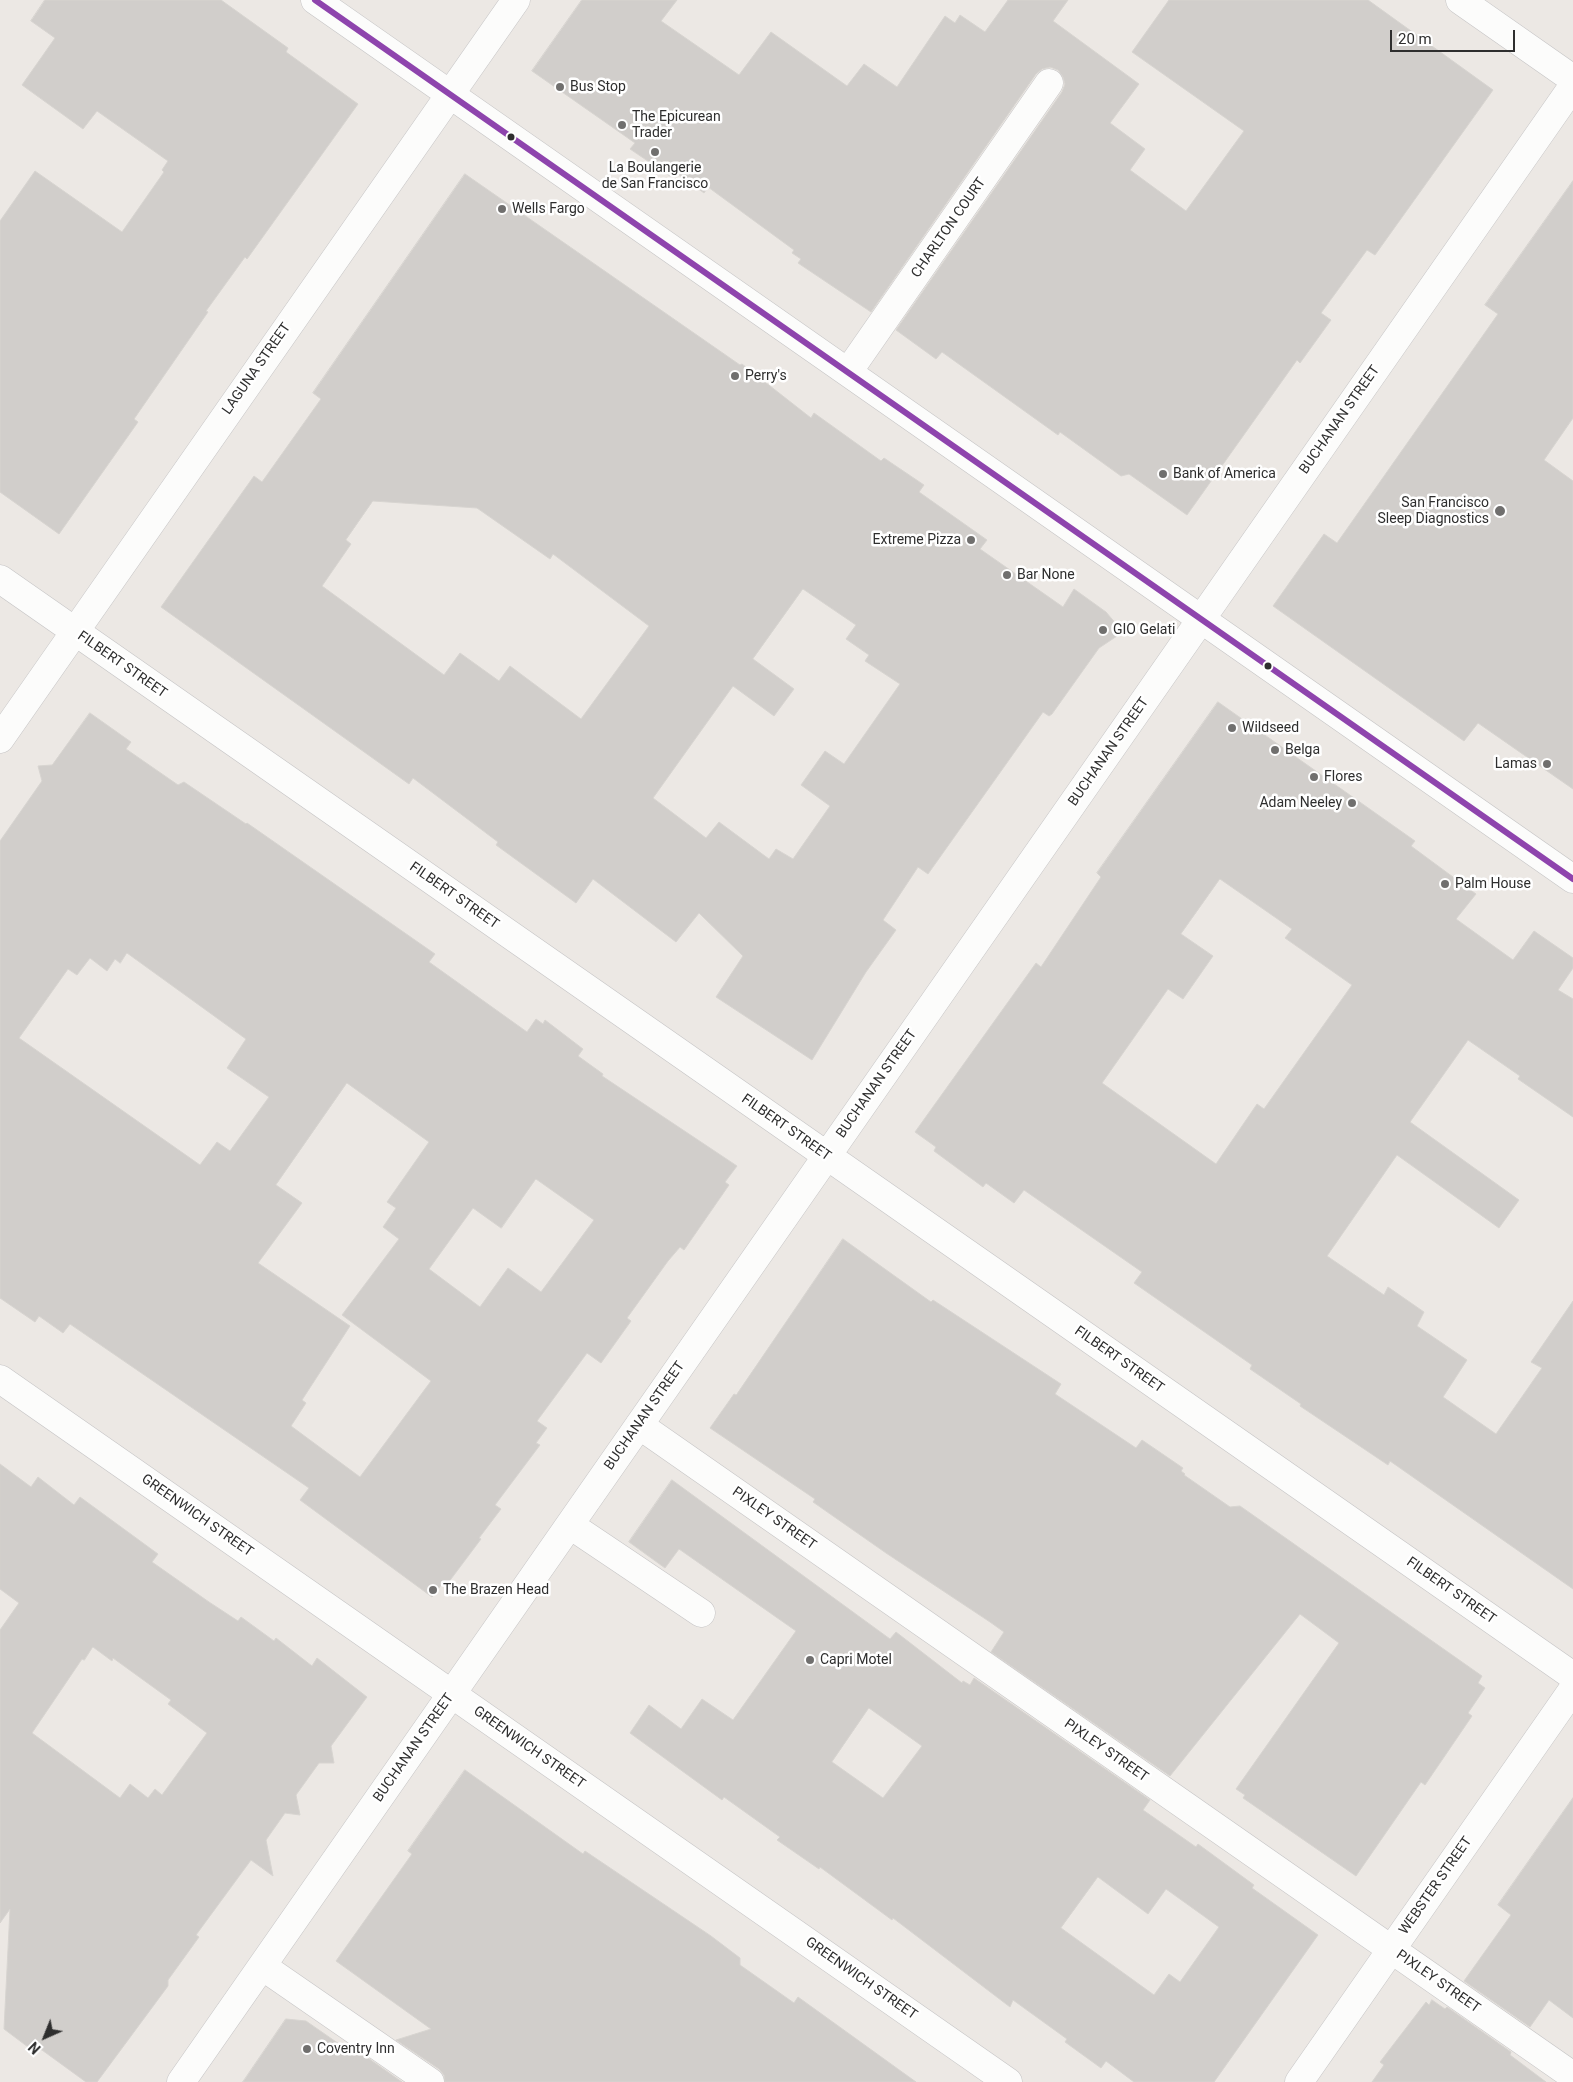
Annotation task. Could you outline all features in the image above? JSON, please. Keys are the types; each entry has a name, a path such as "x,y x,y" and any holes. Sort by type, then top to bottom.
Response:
{"street":[{"path":"315,0 1573,879"},
{"name":"LAGUNA STREET","path":"0,739 516,0"},
{"path":"1460,0 1573,79"},
{"name":"CHARLTON COURT","path":"848,372 1049,83"},
{"name":"BUCHANAN STREET","path":"181,2082 1573,86"},
{"name":"FILBERT STREET","path":"0,579 1573,1676"},
{"name":"GREENWICH STREET","path":"0,1379 1008,2082"},
{"name":"PIXLEY STREET","path":"639,1425 1573,2076"},
{"path":"570,1525 701,1613"},
{"name":"WEBSTER STREET","path":"1299,2082 1573,1689"},
{"path":"262,1966 430,2082"}],"building":[{"path":"45,0 221,0 288,48 286,52 358,104 247,259 245,257 206,311 208,312 134,419 138,422 59,534 0,492 0,221 35,171 122,232 164,172 162,170 168,161 97,111 83,129 22,85 55,38 31,21"},
{"path":"582,0 677,0 661,21 739,75 771,32 847,86 864,64 897,87 945,16 955,23 960,15 985,32 1008,0 1068,0 1053,21 1139,84 1110,123 1145,149 1130,170 1186,211 1244,131 1132,52 1169,0 1368,0 1493,90 1375,255 1367,250 1321,313 1331,320 1300,363 1297,360 1187,515 1129,474 1121,476 1060,432 1058,435 942,352 936,359 896,330 1062,92 1065,84 1058,70 1050,67 1042,69 1036,74 871,312 798,263 801,259 792,253 794,250 708,187 704,193 674,171 670,176 630,149 635,143 532,71"},
{"path":"465,174 740,365 742,364 811,418 814,413 881,461 884,458 924,485 919,492 987,540 980,549 1063,607 1074,589 1106,612 1123,632 1099,648 1052,714 1049,716 1043,712 928,874 918,867 883,920 896,930 866,972 812,1060 716,997 743,956 699,913 676,942 593,879 576,903 496,845 498,842 413,778 409,784 161,607 254,476 262,482 321,399 313,393","holes":["373,501 477,508 550,559 553,554 649,626 581,719 510,666 499,681 460,653 444,675 322,586 351,544 346,540","803,589 856,625 846,639 869,655 865,661 900,684 844,764 825,751 801,785 830,806 793,859 776,849 769,859 719,822 706,838 653,798 733,686 774,716 794,689 753,659"]},
{"path":"1573,181 1573,418 1544,460 1573,481 1573,789 1478,723 1464,741 1273,606 1324,534 1337,543 1498,314 1485,305"},
{"path":"1218,702 1415,841 1411,846 1476,894 1456,919 1513,960 1534,931 1573,958 1573,968 1558,990 1573,999 1573,1117 1518,1079 1520,1076 1468,1040 1410,1122 1519,1200 1499,1228 1397,1155 1327,1256 1384,1295 1388,1287 1424,1312 1417,1326 1467,1360 1443,1397 1496,1434 1542,1368 1531,1362 1573,1301 1573,1589 1390,1461 1388,1465 1300,1406 1301,1404 1250,1369 1252,1365 1134,1283 1142,1272 1024,1190 1014,1203 986,1183 983,1187 934,1151 936,1147 915,1132 1036,963 1041,967 1101,877 1097,873","holes":["1220,879 1292,929 1285,938 1352,985 1264,1109 1257,1104 1216,1164 1102,1083 1168,989 1183,999 1213,956 1181,934"]},
{"path":"90,713 131,742 126,749 178,785 184,782 247,823 435,954 429,962 527,1032 536,1019 543,1024 545,1020 583,1049 578,1056 603,1074 602,1076 737,1166 725,1182 729,1185 684,1250 680,1247 668,1261 627,1318 631,1321 601,1363 587,1353 537,1421 547,1428 536,1443 540,1445 495,1505 501,1509 479,1538 481,1539 448,1583 445,1580 432,1597 300,1500 309,1488 70,1324 63,1333 39,1316 35,1322 0,1298 0,841 42,781 38,766 52,765","holes":["127,953 246,1039 227,1068 269,1097 230,1151 217,1142 200,1165 19,1038 68,969 77,975 90,958 107,971 115,959 120,963","347,1083 429,1142 387,1202 396,1208 383,1227 399,1239 342,1315 431,1381 360,1477 291,1426 306,1403 302,1400 350,1326 258,1263 302,1203 276,1185","536,1179 594,1220 541,1292 508,1268 480,1307 429,1269 473,1208 501,1228"]},
{"path":"843,1239 931,1302 933,1300 1061,1384 1055,1394 1136,1448 1142,1440 1183,1468 1181,1471 1184,1475 1230,1507 1240,1506 1482,1676 1478,1683 1485,1688 1468,1713 1472,1716 1425,1785 1421,1782 1356,1876 1243,1798 1245,1795 1236,1789 1339,1643 1300,1614 1170,1776 991,1652 1004,1632 886,1553 813,1502 815,1499 710,1428 734,1394 736,1395"},
{"path":"0,1464 31,1487 38,1477 74,1505 80,1497 158,1554 152,1562 209,1602 238,1621 241,1617 274,1641 276,1638 312,1666 317,1658 367,1697 331,1746 334,1763 319,1763 296,1795 300,1815 285,1813 266,1840 273,1876 251,1860 196,1935 199,1937 168,1980 168,1986 97,2082 86,2082 42,2050 32,2050 4,2029 10,1909 0,1923 0,1630 19,1603 0,1589","holes":["93,1647 112,1661 113,1658 171,1700 168,1704 207,1733 162,1795 155,1789 148,1798 130,1784 120,1798 32,1733 82,1659 84,1660"]},
{"path":"672,1480 890,1639 896,1632 962,1683 963,1681 970,1685 974,1678 1150,1800 1143,1810 1196,1847 1198,1844 1254,1885 1252,1888 1318,1935 1214,2082 1134,2082 1106,2061 1101,2068 1065,2042 1067,2039 1013,2000 1010,2007 893,1918 892,1920 820,1867 819,1869 777,1840 780,1837 724,1797 722,1800 630,1733 649,1705 681,1729 702,1699 733,1720 796,1631 679,1549 665,1568 629,1542","holes":["869,1708 922,1746 883,1798 832,1762","1098,1877 1148,1914 1166,1889 1219,1927 1180,1982 1169,1974 1154,1995 1061,1928"]},
{"path":"465,1770 583,1854 585,1851 711,1936 740,1958 740,1965 794,2003 798,1997 916,2082 445,2082 444,2075 439,2069 396,2040 431,2029 336,1961 412,1854 408,1851"},
{"path":"1573,1798 1573,2018 1549,2000 1530,2027 1464,1981 1511,1915 1498,1905"},
{"path":"1432,2000 1445,2009 1447,2007 1511,2052 1510,2055 1546,2082 1372,2082 1384,2065 1380,2062 1426,2002 1429,2005"},
{"name":"Coventry Inn","path":"286,2019 306,2021 352,2053 358,2051 402,2082 243,2082"}],"transit line":[{"path":"315,0 1573,879"}],"place":[{"name":"Bus Stop","path":"560,87"},
{"name":"The Epicurean Trader","path":"622,125"},
{"name":"La Boulangerie de San Francisco","path":"655,152"},
{"name":"Wells Fargo","path":"502,209"},
{"name":"Perry's","path":"735,376"},
{"name":"Bank of America","path":"1163,474"},
{"name":"San Francisco Sleep Diagnostics","path":"1500,511"},
{"name":"Extreme Pizza","path":"971,540"},
{"name":"Bar None","path":"1007,575"},
{"name":"GIO Gelati","path":"1103,630"},
{"name":"Wildseed","path":"1232,728"},
{"name":"Belga","path":"1275,750"},
{"name":"Lamas","path":"1547,764"},
{"name":"Flores","path":"1314,777"},
{"name":"Adam Neeley","path":"1352,803"},
{"name":"Palm House","path":"1445,884"},
{"name":"The Brazen Head","path":"433,1590"},
{"name":"Capri Motel","path":"810,1660"},
{"name":"Coventry Inn","path":"307,2049"}]}
